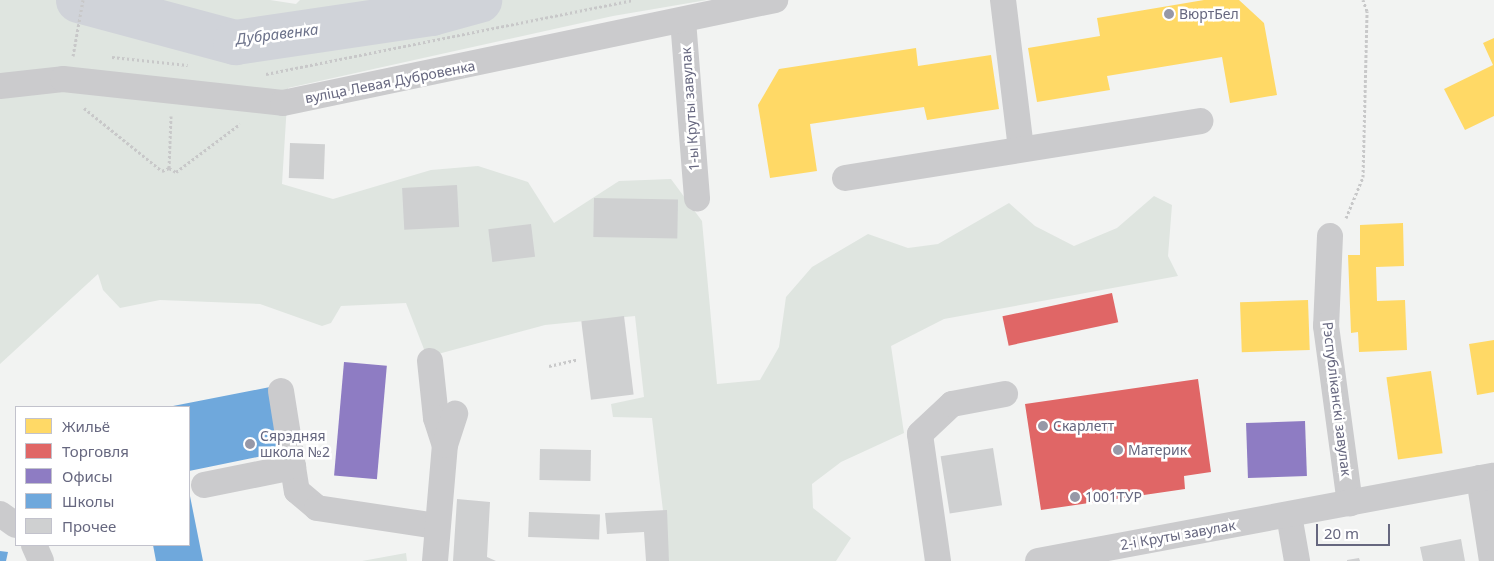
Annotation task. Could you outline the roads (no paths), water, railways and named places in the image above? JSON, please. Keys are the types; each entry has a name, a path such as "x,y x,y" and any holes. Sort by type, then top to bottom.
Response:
{"street":[{"name":"вуліца Левая Дубровенка","path":"0,86 63,79 283,103 775,0"},
{"path":"1004,0 1022,149"},
{"name":"1-ы Круты завулак","path":"683,20 697,198"},
{"path":"845,178 1200,121"},
{"name":"Рэспубліканскі завулак","path":"1335,227 1326,326 1350,502"},
{"path":"430,361 436,418 445,446"},
{"path":"281,391 298,491 317,508 436,526"},
{"path":"938,561 920,434 952,404 1005,394"},
{"path":"435,561 436,526 445,446 455,414"},
{"path":"204,485 293,467"},
{"path":"1486,477 1492,561"},
{"name":"2-і Круты завулак","path":"1045,560 1486,477"},
{"path":"0,514 15,524"},
{"path":"1288,515 1297,561"},
{"path":"34,546 41,561"}],"waterway":[{"name":"Дубравенка","path":"78,0 235,42 431,13 479,0"}],"place":[{"name":"ВюртБел","path":"1169,14"},
{"name":"Скарлетт","path":"1043,426"},
{"name":"Сярэдняя школа №2","path":"250,444"},
{"name":"Материк","path":"1118,450"},
{"name":"1001ТУР","path":"1075,497"}]}
